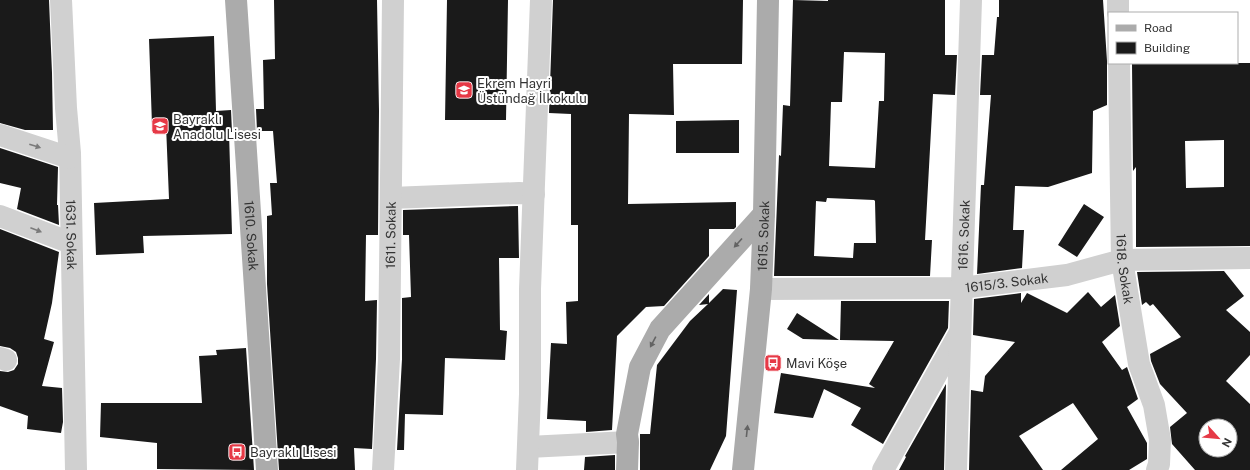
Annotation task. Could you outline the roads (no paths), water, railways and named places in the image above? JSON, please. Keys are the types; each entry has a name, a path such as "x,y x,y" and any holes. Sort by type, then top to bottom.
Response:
{"main road":[{"name":"1610. Sokak","path":"236,0 267,470"},
{"name":"1615. Sokak","path":"743,470 761,289 768,0"},
{"path":"627,470 627,434 640,367 660,329 764,214"}],"street":[{"name":"1631. Sokak","path":"61,0 70,158 76,470"},
{"name":"1611. Sokak","path":"383,470 389,359 393,0"},
{"path":"528,470 530,289 541,0"},
{"name":"1616. Sokak","path":"956,470 971,0"},
{"path":"1118,0 1118,12"},
{"name":"1618. Sokak","path":"1119,64 1122,260 1139,364 1154,405 1160,440 1159,464 1157,470"},
{"path":"0,135 70,158"},
{"path":"391,198 519,193 534,194"},
{"path":"0,216 71,243"},
{"name":"1615/3. Sokak","path":"761,289 961,288 1067,275 1122,260 1250,258"},
{"path":"883,470 960,331"},
{"path":"528,447 628,442"}],"place":[{"name":"Ekrem Hayri Üstündağ İlkokulu","path":"464,90"},
{"name":"Bayraklı Anadolu Lisesi","path":"160,126"},
{"name":"Mavi Köşe","path":"773,363"},
{"name":"Bayraklı Lisesi","path":"237,452"}]}
